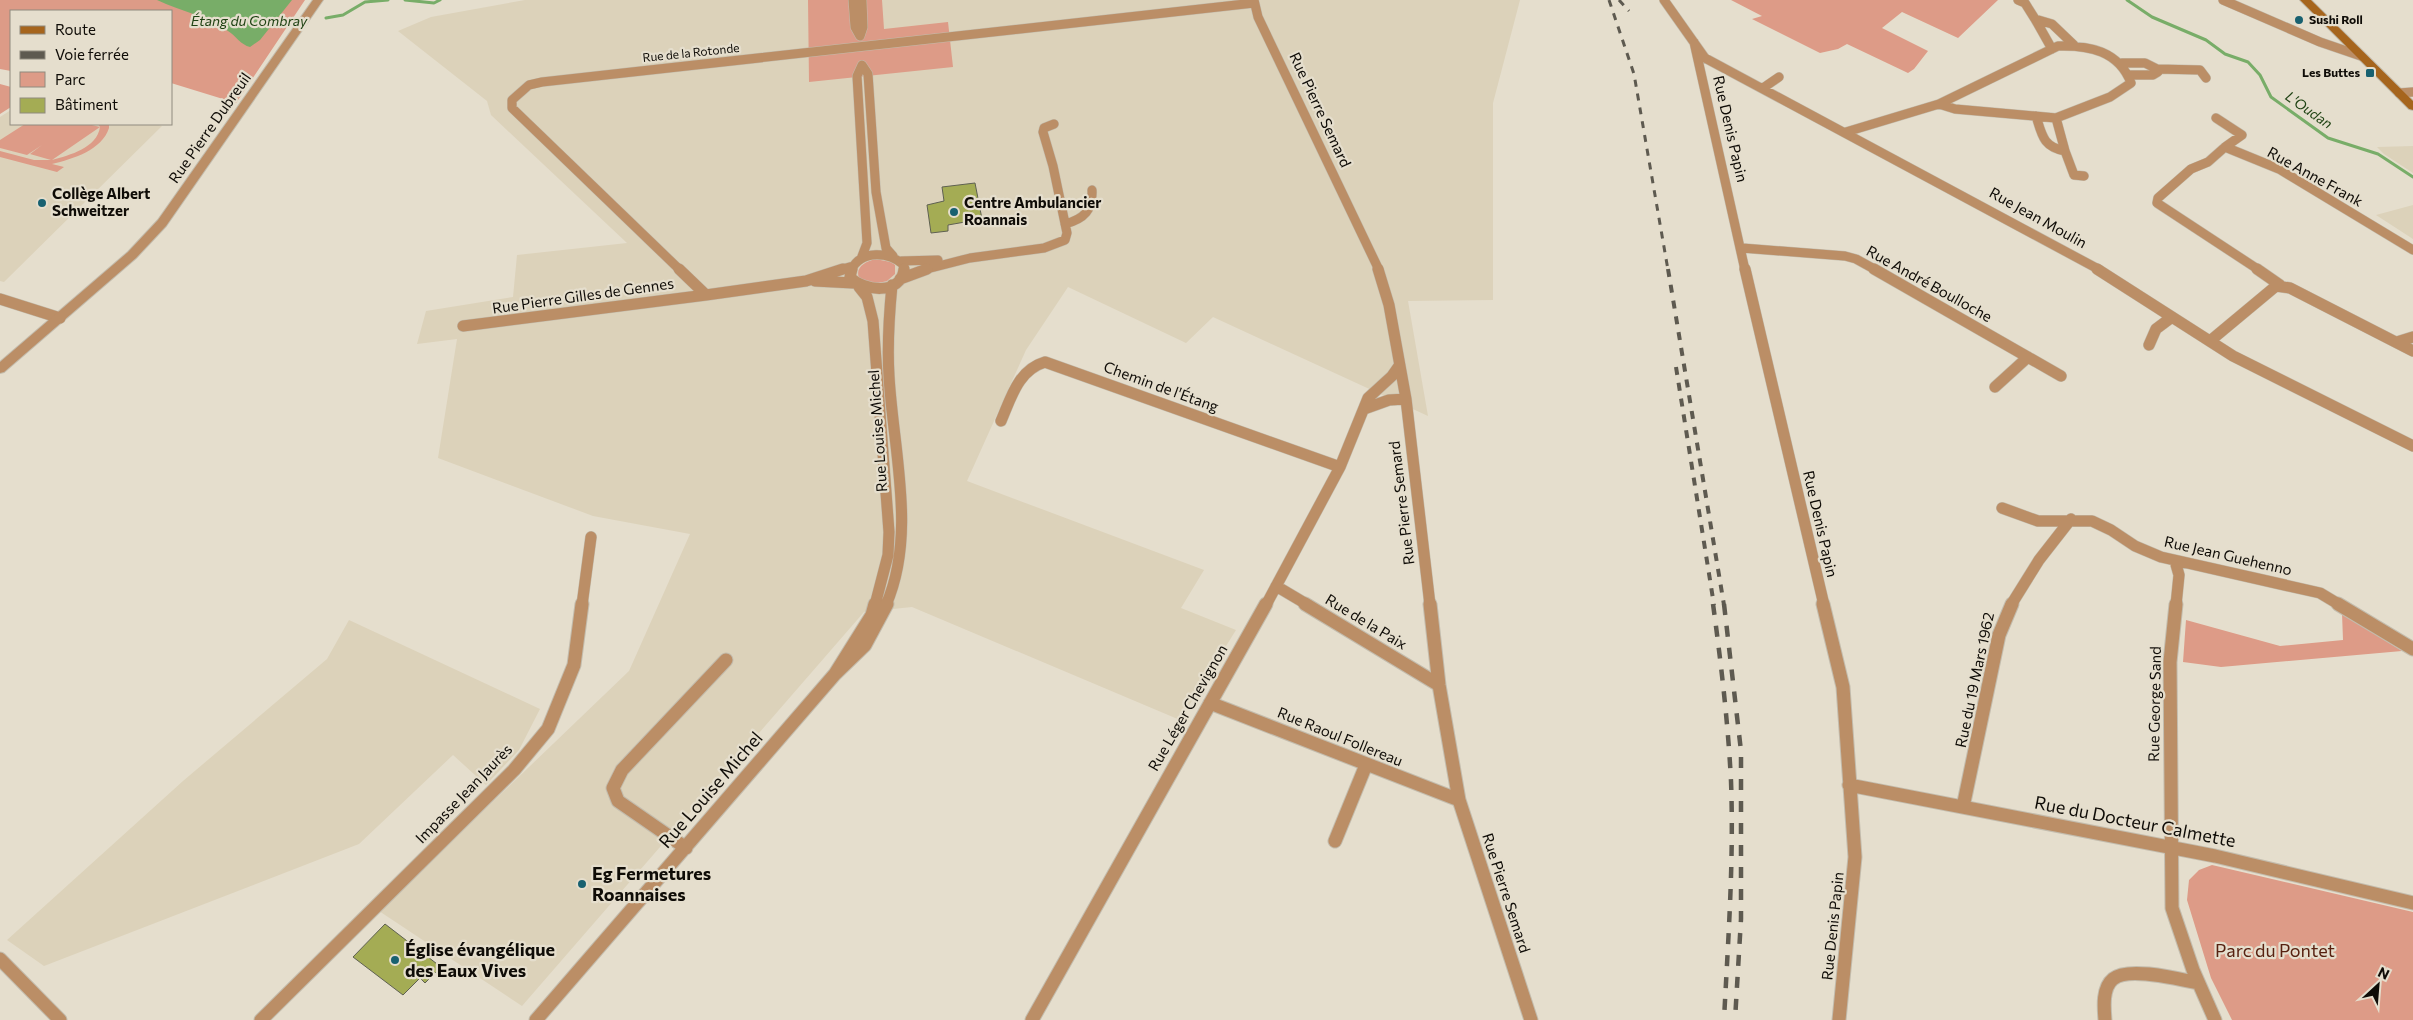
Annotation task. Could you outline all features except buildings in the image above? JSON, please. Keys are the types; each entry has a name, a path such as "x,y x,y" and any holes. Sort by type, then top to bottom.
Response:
{"main road":[{"path":"2305,0 2413,107"}],"street":[{"name":"Rue Pierre Dubreuil","path":"0,369 132,255 162,223 306,20 318,0"},
{"name":"Rue Pierre Dubreuil","path":"306,20 324,0"},
{"path":"853,0 855,27 860,36"},
{"path":"862,0 863,27 860,36 860,46 862,65 868,74 876,192 886,248 897,258 904,270 896,282"},
{"name":"Rue Jean Moulin","path":"1664,0 1705,58 2067,251 2136,292 2233,356 2413,446"},
{"path":"2018,0 2026,3 2052,49"},
{"path":"2223,0 2320,42 2362,56"},
{"name":"Rue de la Rotonde","path":"706,295 512,108 512,100 530,86 542,82 1254,1"},
{"name":"Rue Pierre Semard","path":"1254,1 1258,16 1381,275 1390,305 1406,398 1440,685 1459,800 1530,1020"},
{"path":"2035,20 2052,24 2074,44"},
{"name":"Rue Denis Papin","path":"1694,42 1742,248 1767,366 1843,686 1848,785 1855,857 1839,1020"},
{"path":"1846,132 1939,104 2058,46 2074,44 2116,57 2130,75 2131,82 2110,97 2056,118 1955,109 1939,104"},
{"path":"2122,63 2145,63 2157,69 2200,70 2206,78"},
{"path":"861,259 867,243 857,76 862,65"},
{"path":"2130,75 2153,75 2158,72 2157,69"},
{"path":"1763,88 1779,78"},
{"path":"2399,94 2413,92"},
{"path":"2036,116 2045,145 2065,151"},
{"path":"2056,118 2074,175 2084,176"},
{"path":"2216,118 2242,135 2208,162 2191,169 2158,198 2157,203 2254,266 2280,286"},
{"path":"706,295 806,281 853,266 861,259 877,254 924,262 1051,247 1065,240 1067,233 1053,166 1043,132 1044,128 1054,124"},
{"name":"Rue Anne Frank","path":"2226,147 2279,169 2413,250"},
{"path":"1065,224 1084,216 1093,202 1092,190"},
{"name":"Rue André Boulloche","path":"1742,248 1845,256 1856,260 2061,376"},
{"path":"806,281 856,285 875,290 925,270 970,258"},
{"path":"853,266 850,277 856,285"},
{"name":"Rue Louise Michel","path":"536,1020 836,674 864,646 880,619 894,581 900,553 902,522 888,346 889,302 896,282"},
{"name":"Rue Louise Michel","path":"836,674 872,615 888,555 886,490 873,321 867,297 856,285"},
{"path":"2210,341 2276,286 2280,286 2290,288 2413,351"},
{"name":"Rue Pierre Gilles de Gennes","path":"463,326 706,295"},
{"path":"0,299 60,318"},
{"path":"2150,345 2156,329 2172,317"},
{"path":"2397,342 2413,337"},
{"path":"1995,387 2028,358"},
{"name":"Chemin de l'Étang","path":"1001,420 1023,373 1034,363 1045,362 1340,467"},
{"name":"Rue Léger Chevignon","path":"1032,1020 1276,586 1340,467 1374,388 1384,384 1394,376 1399,366"},
{"path":"1384,384 1398,390 1406,398"},
{"path":"1364,409 1378,402 1394,398 1406,398"},
{"name":"Rue Jean Guehenno","path":"2002,508 2038,521 2071,519 2100,524 2146,552 2176,561 2320,593 2413,649"},
{"name":"Rue du 19 Mars 1962","path":"1963,807 1999,635 2008,608 2041,556 2071,519"},
{"name":"Impasse Jean Jaurès","path":"261,1020 514,770 548,728 574,665 591,537"},
{"name":"Rue George Sand","path":"2176,561 2178,575 2170,662 2172,908 2198,983 2215,1020"},
{"name":"Rue de la Paix","path":"1276,586 1440,685"},
{"path":"686,848 618,801 613,788 622,770 726,660"},
{"name":"Rue Raoul Follereau","path":"1210,703 1459,800"},
{"path":"1335,841 1366,765"},
{"name":"Rue du Docteur Calmette","path":"1848,785 2172,848 2413,903"},
{"path":"0,959 60,1020"},
{"path":"2105,1020 2104,1002 2107,987 2117,974 2134,974 2198,983"}],"shaded area":[{"path":"525,0 1520,0 1493,103 1493,300 1408,301 1428,416 1213,317 1186,343 1068,287 1026,350 967,481 1204,570 1181,608 1236,630 1180,720 912,607 864,612 522,1006 379,911 629,671 690,534 593,516 438,458 457,339 417,344 426,311 513,297 517,255 627,243 491,115 487,101 398,31 431,17"},
{"name":"Collège Albert Schweitzer","path":"10,111 10,125 162,126 4,282 0,281 0,117"},
{"path":"2413,146 2413,173 2384,154 2377,147"},
{"path":"2413,205 2413,239 2376,215"},
{"path":"349,620 540,709 519,750 486,785 453,755 359,844 44,966 7,940 183,781 327,659"}],"green space":[{"path":"0,0 305,0 236,103 172,83 172,10 10,10 10,71 0,69"},
{"path":"808,0 882,0 884,29 948,22 953,67 809,82"},
{"path":"1731,0 1998,0 1958,38 1902,12 1882,28 1928,51 1914,69 1908,73 1847,44 1838,49 1820,53 1752,19 1762,16"},
{"path":"0,84 10,87 10,108 0,114"},
{"path":"23,125 92,125 100,127 99,125 109,125 105,136 93,148 77,156 52,164 64,167 57,172 0,157 0,151 34,160 51,160 30,154 42,145 27,155 0,148 0,140","holes":["100,127 98,134 82,150 52,160"]},
{"path":"875,259 891,262 895,265 895,274 887,281 874,284 859,278 858,271 864,263"},
{"path":"2342,613 2402,651 2221,667 2183,662 2186,620 2280,646 2343,640"},
{"name":"Parc du Pontet","path":"2212,865 2413,912 2413,1020 2232,1020 2211,978 2187,900 2189,880 2199,870"}],"water":[{"name":"Étang du Combray","path":"157,0 292,0 260,40 250,47 211,21"}],"waterway":[{"path":"326,18 343,15 365,2 388,0"},
{"path":"405,0 434,3 440,0"},
{"name":"L'Oudan","path":"2127,0 2152,17 2206,40 2225,54 2248,62 2260,75 2271,97 2328,138 2378,154 2413,177"}],"railway":[{"path":"1609,0 1634,74 1668,270"},
{"path":"1619,0 1629,11"},
{"path":"1668,269 1724,605"},
{"path":"1676,367 1714,605"},
{"path":"1713,604 1724,692 1732,811 1729,931 1724,1020"},
{"path":"1724,604 1741,751 1741,919 1735,1020"}],"place":[{"name":"Sushi Roll","path":"2299,20"},
{"name":"Les Buttes","path":"2370,73"},
{"name":"Collège Albert Schweitzer","path":"42,203"},
{"name":"Centre Ambulancier Roannais","path":"954,212"},
{"name":"Eg Fermetures Roannaises","path":"582,884"},
{"name":"Église évangélique des Eaux Vives","path":"395,960"}]}
